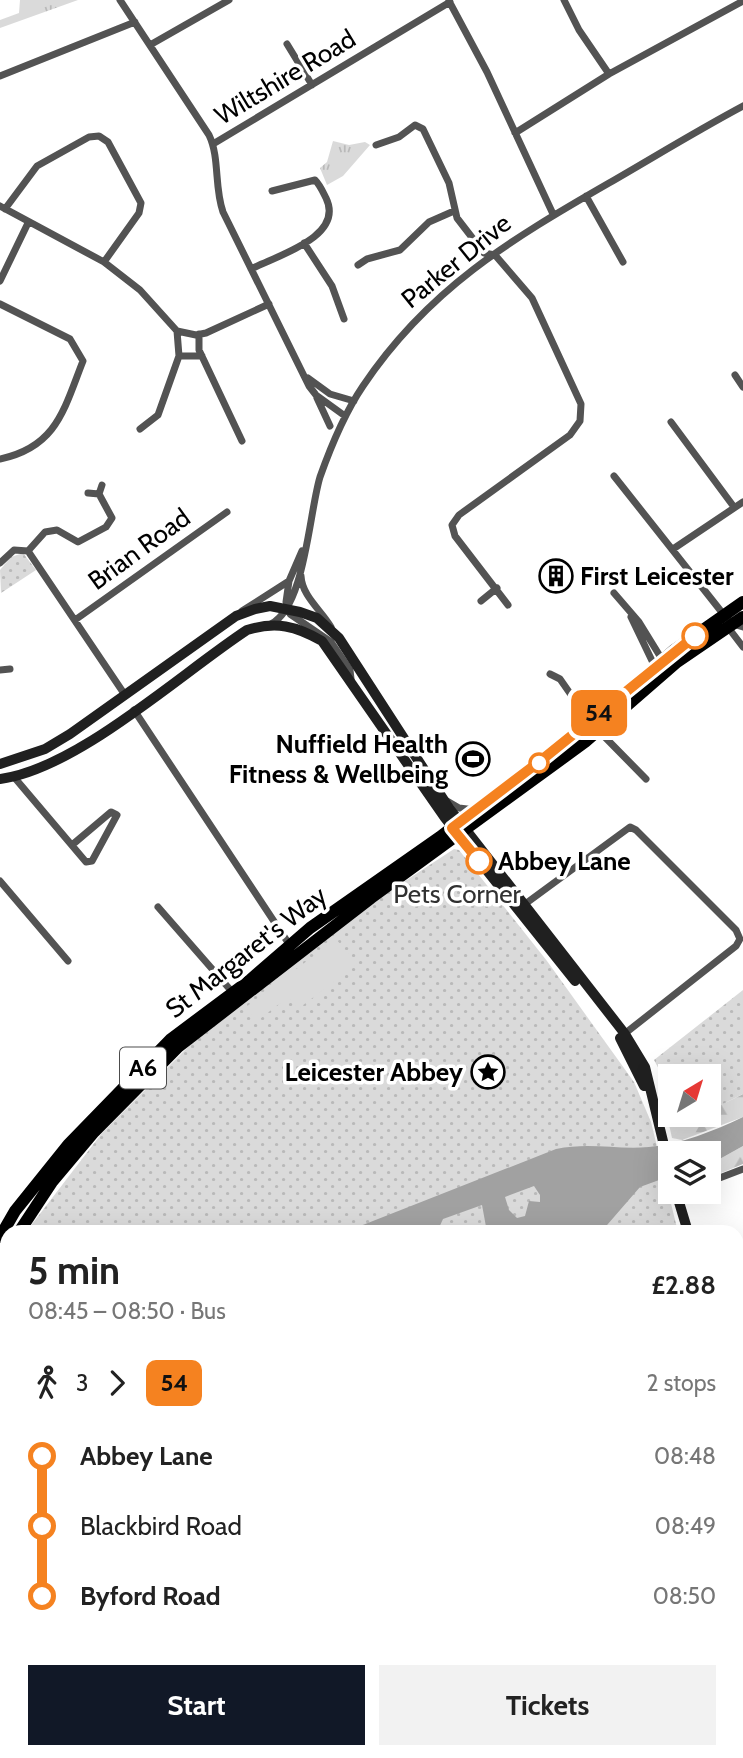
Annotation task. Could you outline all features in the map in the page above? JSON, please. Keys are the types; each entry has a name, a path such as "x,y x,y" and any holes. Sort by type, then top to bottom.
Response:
{"main road":[{"name":"A6","path":"459,829 656,681 664,663 735,624 743,602"},
{"name":"A6","path":"459,829 475,810 594,727 695,636 735,624"},
{"name":"St Margaret's Way","path":"294,951 326,915 459,829"},
{"name":"St Margaret's Way","path":"24,1225 52,1182 94,1132 178,1047 294,951 344,920 459,829"},
{"name":"St Margaret's Way","path":"7,1225 68,1145 156,1054 192,1022 237,997"}],"street":[{"path":"120,0 213,144 219,201 330,426"},
{"path":"150,45 229,0"},
{"path":"564,0 579,30 609,74"},
{"path":"449,1 488,72 553,214"},
{"name":"Wiltshire Road","path":"213,144 449,1"},
{"path":"515,133 609,74 743,1"},
{"path":"0,76 135,22"},
{"path":"287,44 312,85"},
{"name":"Parker Drive","path":"271,624 287,609 300,568 321,477 345,416 391,346 423,310 489,254 553,214 743,106"},
{"path":"376,145 399,137 415,125 423,129 449,183 454,211 484,253 495,255 532,298 582,409 580,421 570,435 454,520 455,536 508,605"},
{"path":"104,261 139,213 141,203 108,142 99,136 89,137 37,166 3,207 28,223 104,261 140,290 177,331 199,334 232,323 269,304"},
{"path":"251,269 304,243 324,228 330,216 329,204 318,183 310,180 272,191"},
{"path":"586,196 623,262"},
{"path":"358,265 367,259 400,250 429,222 454,211"},
{"path":"0,281 28,223"},
{"path":"304,243 332,286 345,319"},
{"path":"0,304 71,339 83,361 59,421 46,438 24,454 0,459"},
{"path":"140,429 158,415 179,356 177,331"},
{"path":"199,334 202,356 242,441"},
{"path":"179,356 202,356"},
{"path":"735,375 743,387"},
{"path":"307,378 330,394 354,401"},
{"path":"316,395 345,416"},
{"path":"671,422 734,507"},
{"path":"614,476 735,624 743,646"},
{"path":"28,551 45,532 57,530 78,542 106,527 112,518 99,494 102,485"},
{"path":"88,493 99,494"},
{"path":"673,549 743,502"},
{"name":"Brian Road","path":"75,620 227,512"},
{"name":"Parker Drive","path":"287,609 289,582 304,546"},
{"path":"0,563 14,550 28,551"},
{"path":"28,551 294,951"},
{"path":"300,568 301,585 333,630 379,713 459,829 622,1036 656,1109 663,1141"},
{"path":"0,764 16,761 45,749 256,600 289,582"},
{"path":"481,601 497,588"},
{"path":"614,593 664,663"},
{"path":"236,616 270,606 317,618 333,630"},
{"path":"287,609 294,618 310,625 331,642 350,670 351,680"},
{"path":"0,779 40,770 72,752 247,630 271,624 299,629 322,641 443,799 459,829"},
{"path":"0,670 10,669"},
{"path":"551,674 560,679 594,727 646,779"},
{"path":"14,777 86,862 92,861 117,814 111,812 72,845"},
{"path":"443,799 459,808 475,810"},
{"path":"522,906 630,827 736,930 740,939 736,946 622,1036"},
{"path":"0,881 68,961"},
{"path":"158,907 237,997"},
{"path":"721,1177 743,1169"},
{"path":"682,1204 686,1225"},
{"path":"0,1220 15,1211"}],"green space":[{"path":"20,0 78,0 0,28 0,20 19,13"},
{"path":"333,141 349,145 365,142 370,145 343,176 327,185 320,168 327,162"},
{"path":"23,553 36,570 1,593 0,570 11,557"},
{"name":"Pets Corner","path":"454,849 459,850 547,961 634,1082 651,1122 658,1151 658,1204 671,1204 676,1225 31,1225 102,1133 197,1038 367,906"},
{"path":"336,939 357,964 298,1009 288,997 257,1021 246,1007"},
{"path":"743,990 743,1094 721,1104 721,1064 658,1064 658,1068 654,1060"},
{"path":"743,1094 743,1117 721,1125 723,1104"},
{"path":"670,1127 716,1127 682,1140 672,1138"},
{"path":"743,1146 743,1164 721,1173 721,1158"}],"shaded area":[{"path":"743,1117 743,1146 721,1158 721,1141 680,1141"},
{"path":"658,1145 658,1180 640,1187 607,1225 486,1225 482,1205 443,1219 440,1225 363,1225 556,1149 580,1146 637,1148","holes":["534,1186 540,1195 540,1202 529,1201 525,1216 517,1218 509,1210 505,1197"]}],"bus line":[{"name":"54","path":"479,861 452,828 613,704 673,651 695,636"}],"place":[{"name":"First Leicester","path":"556,576"},
{"name":"Nuffield Health Fitness & Wellbeing","path":"473,759"},
{"name":"Abbey Lane","path":"479,861"},
{"name":"Leicester Abbey","path":"488,1072"}]}
